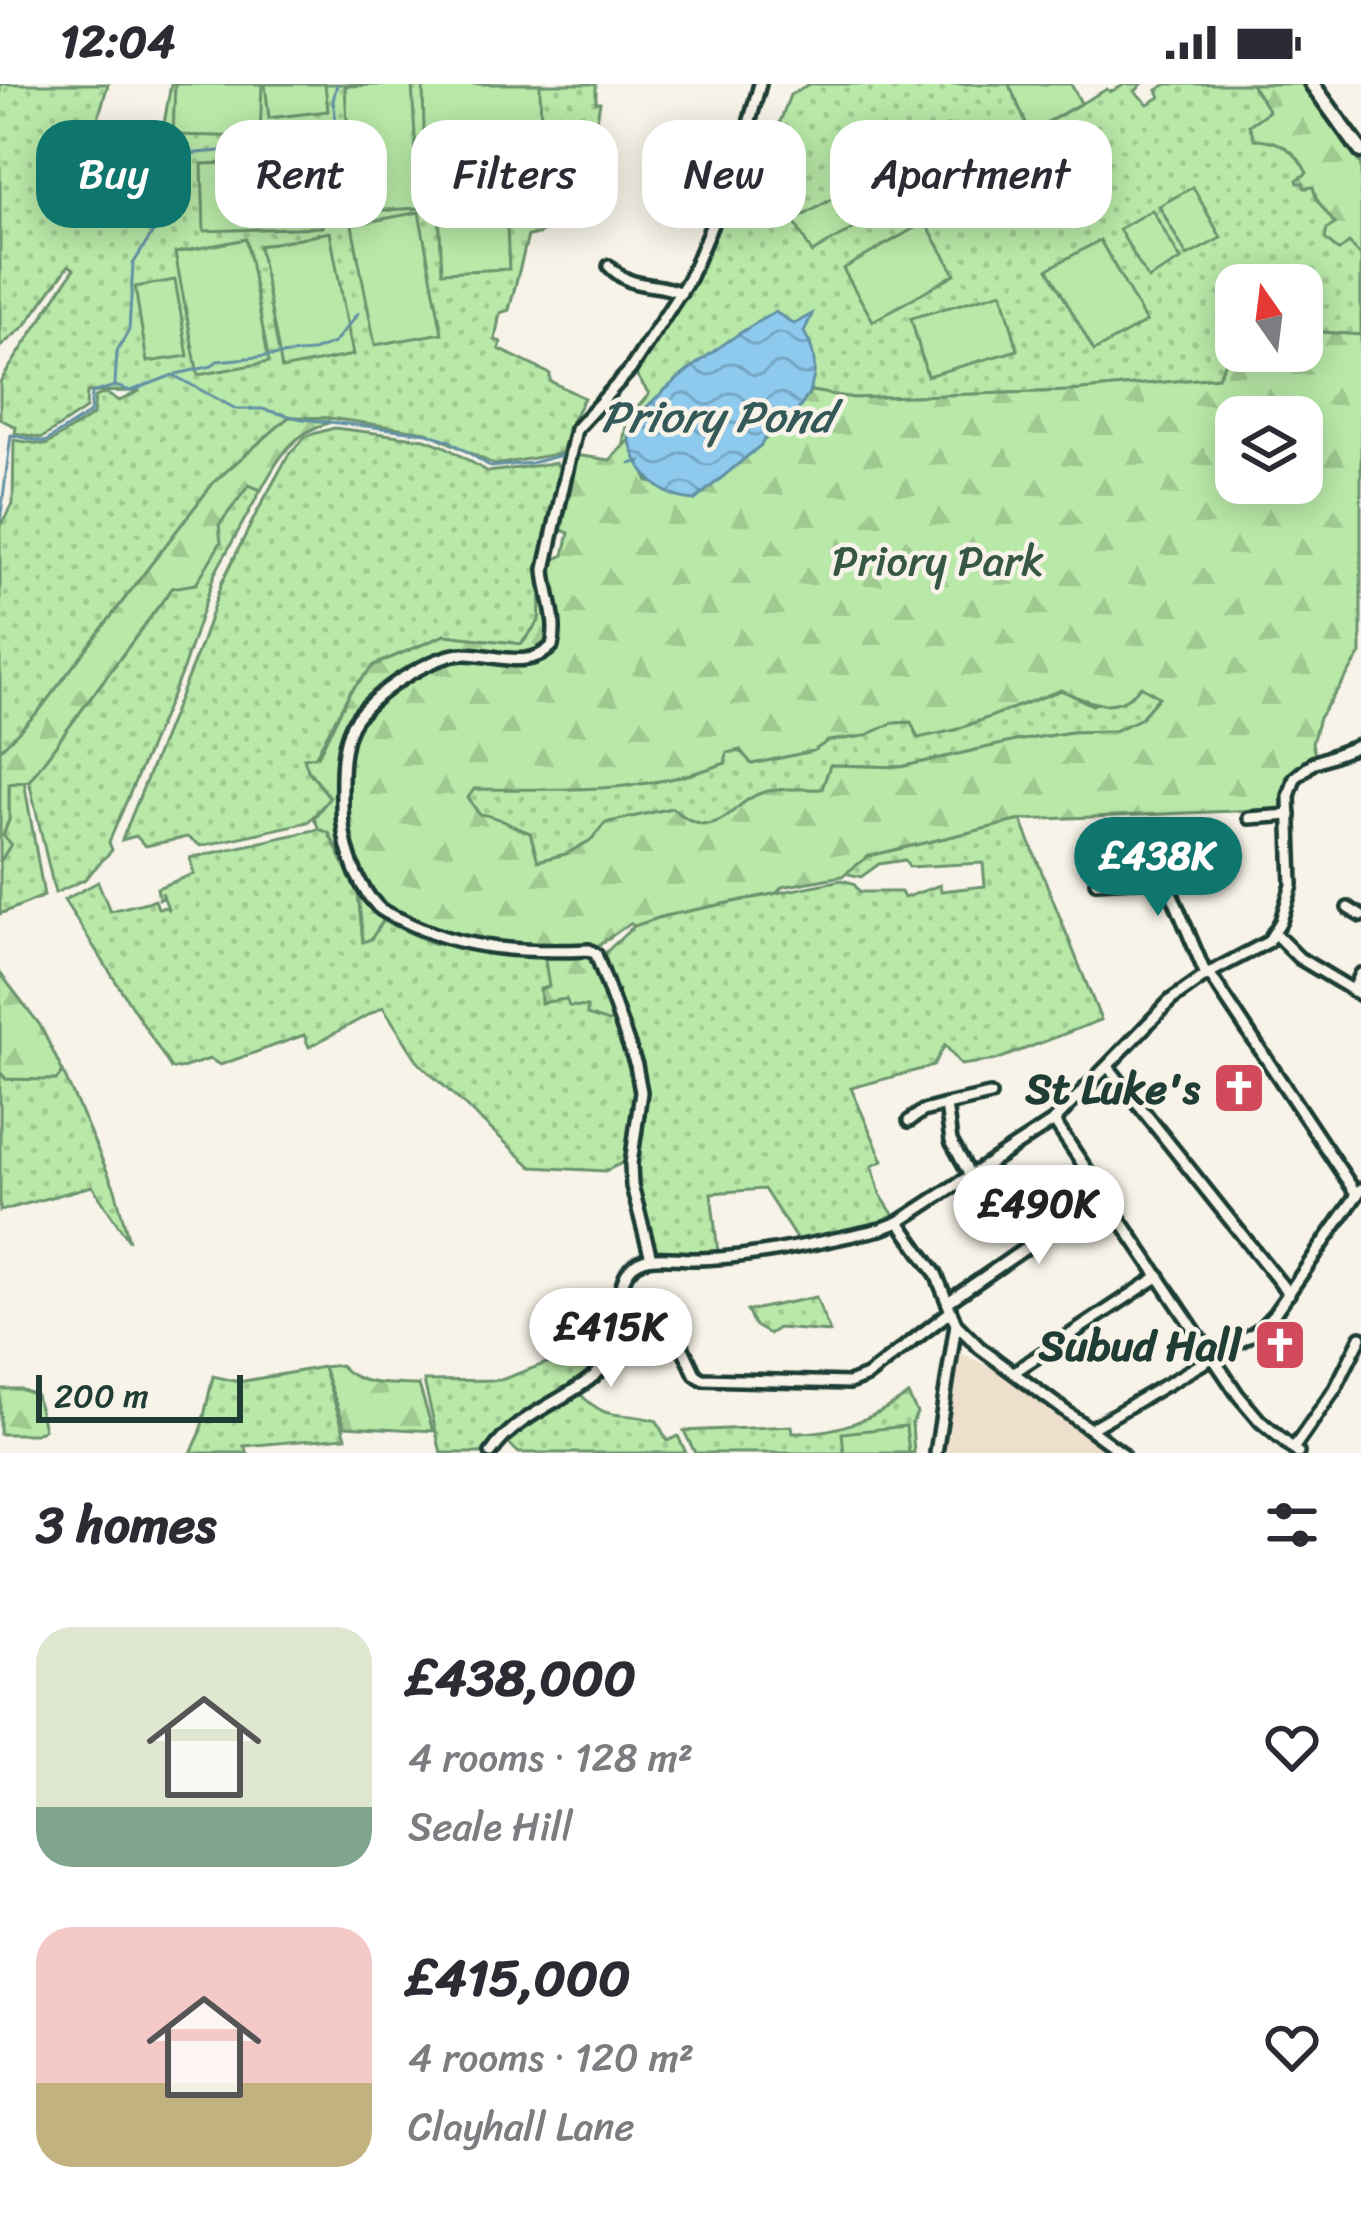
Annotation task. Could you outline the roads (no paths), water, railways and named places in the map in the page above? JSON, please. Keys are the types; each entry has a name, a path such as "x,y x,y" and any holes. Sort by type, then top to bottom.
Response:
{"main road":[{"path":"1312,84 1361,151"}],"street":[{"path":"652,1258 632,1186 640,1092 636,1065 596,954 589,950 518,952 474,945 421,930 379,909 344,842 341,781 351,728 362,711 412,674 451,655 527,659 552,646 556,628 545,568 576,429 630,370 681,293 739,160 757,85"},
{"path":"609,266 632,284 663,285 681,293"},
{"path":"491,1453 514,1428 609,1362 623,1338 625,1276 636,1263 652,1258 712,1259 819,1242 899,1222 1054,1120 1171,1000 1207,974 1256,951 1275,934 1294,870 1291,788 1301,770 1361,745"},
{"path":"1249,818 1289,815"},
{"path":"1164,882 1172,865 1168,828"},
{"path":"1096,882 1164,882"},
{"path":"1090,1429 1258,1331 1358,1196 1207,974 1164,882"},
{"path":"1348,908 1361,916"},
{"path":"1275,934 1299,958 1357,993 1361,974"},
{"path":"1109,1068 1289,1294"},
{"path":"909,1121 923,1111 990,1095"},
{"path":"946,1106 950,1141 970,1174"},
{"path":"1054,1120 1250,1410 1295,1451 1361,1337"},
{"path":"623,1338 673,1328 695,1375 702,1379 841,1384 867,1376 949,1307 1104,1194"},
{"path":"899,1222 929,1263 956,1324 980,1348 1122,1453"},
{"path":"1014,1372 1159,1276"},
{"path":"935,1453 956,1324"}],"water":[{"name":"Priory Pond","path":"775,312 794,324 812,314 804,332 814,367 805,400 789,420 695,500 658,487 641,468 628,429 696,364"}],"waterway":[{"path":"115,384 117,351 129,330 133,264 164,215 176,155 339,140 333,101 337,84"},
{"path":"176,374 217,361 310,352 334,343 358,313"},
{"path":"0,522 11,435 45,442 90,413 92,393 115,386 131,391 173,375 236,409 427,433 450,441 491,467 562,455"},
{"path":"630,464 641,461"}],"place":[{"name":"St Luke's","path":"1239,1088"},
{"name":"Subud Hall","path":"1280,1345"}],"park label":[{"name":"Priory Park","path":"938,560"}]}
